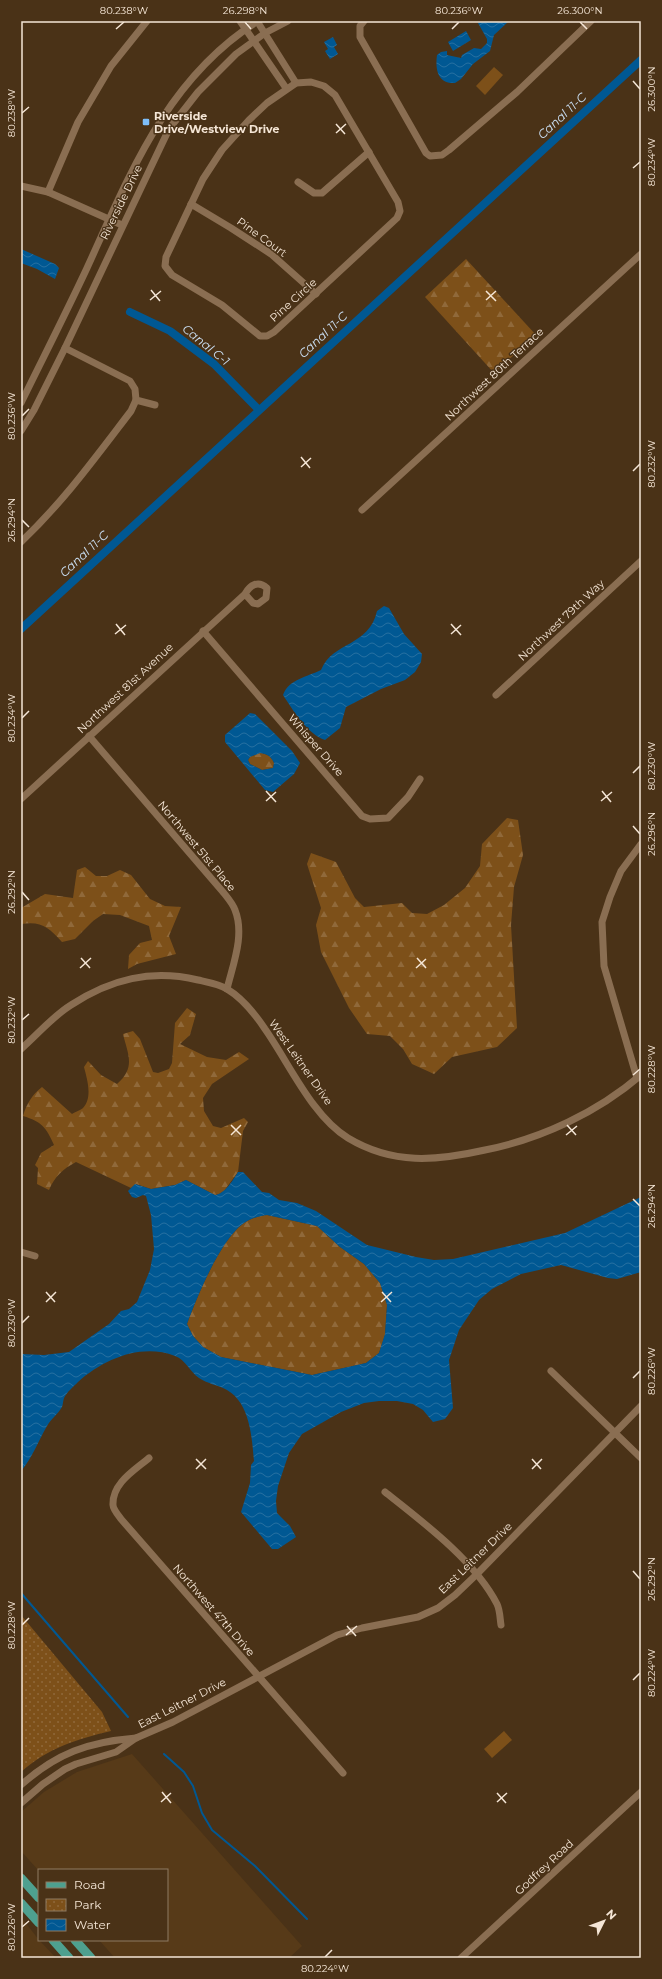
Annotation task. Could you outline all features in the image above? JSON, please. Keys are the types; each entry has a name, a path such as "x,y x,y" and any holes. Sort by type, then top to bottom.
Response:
{"main road":[{"path":"21,1878 38,1897"},
{"path":"21,1903 38,1922"},
{"path":"54,1941 68,1958"},
{"path":"76,1941 91,1958"}],"street":[{"path":"48,192 78,122 111,66 147,21"},
{"path":"240,21 286,88"},
{"path":"258,21 296,83"},
{"name":"Riverside Drive","path":"21,403 154,128 186,86 211,58 258,21"},
{"name":"Riverside Drive","path":"21,431 34,410 65,348 122,225 169,129 207,81 236,54 265,33 288,21"},
{"path":"364,21 360,26 360,37 426,153 435,157 455,145 516,92 591,21"},
{"name":"Pine Circle","path":"311,82 324,86 335,95 398,202 400,210 397,218 274,332 267,336 260,336 222,305 172,275 165,266 166,257 203,179 222,150 249,120 286,88 296,83 311,82"},
{"path":"298,182 314,193 322,192 369,152"},
{"path":"21,186 48,192 122,225"},
{"name":"Pine Court","path":"191,204 271,254 316,294"},
{"name":"Northwest 80th Terrace","path":"362,510 641,254"},
{"path":"21,542 49,515 84,474 131,412 136,400 135,388 130,381 65,348"},
{"path":"136,400 155,405"},
{"name":"Northwest 79th Way","path":"496,695 641,561"},
{"name":"Northwest 81st Avenue","path":"21,799 245,594"},
{"name":"Whisper Drive","path":"203,631 362,816 370,820 388,818 408,797 420,779"},
{"name":"Northwest 51st Place","path":"89,736 223,892 235,909 239,928 237,947 227,989"},
{"path":"639,1076 604,966 602,922 610,897 621,871 641,844"},
{"name":"West Leitner Drive","path":"21,1049 69,1006 98,988 127,978 158,975 185,977 227,989 248,1006 314,1102 330,1122 347,1137 371,1149 394,1156 422,1159 459,1156 507,1146 556,1128 598,1106 639,1076"},
{"path":"21,1252 35,1256"},
{"path":"551,1372 641,1458"},
{"name":"East Leitner Drive","path":"21,1803 65,1769 76,1764 116,1752 136,1738 173,1722 337,1636 362,1628 418,1617 438,1608 455,1595 477,1574 641,1406"},
{"name":"Northwest 47th Drive","path":"149,1458 121,1482 115,1493 113,1506 120,1519 343,1773"},
{"path":"385,1492 432,1530 477,1574 498,1606 501,1626"},
{"name":"East Leitner Drive","path":"21,1785 35,1773 72,1750 99,1743 136,1738"},
{"path":"59,1757 65,1769"},
{"name":"Godfrey Road","path":"461,1958 641,1792"}],"shaded area":[{"path":"132,1754 302,1946 289,1958 115,1958 100,1941 168,1941 168,1869 38,1870 21,1851 21,1812 44,1792 77,1772"},
{"path":"21,1917 38,1939 38,1941 40,1941 56,1958 21,1958"}],"green space":[{"path":"494,67 503,75 485,95 476,86"},
{"path":"466,259 536,335 494,373 425,297"},
{"path":"260,753 267,755 272,759 274,763 273,768 262,770 250,764 248,760 250,757"},
{"path":"507,818 518,820 523,855 514,887 511,925 517,1028 497,1047 452,1057 434,1074 412,1064 403,1049 390,1036 367,1034 349,1008 321,952 316,925 321,908 307,864 311,853 336,862 355,898 364,907 402,903 412,913 427,914 444,905 465,888 480,866 482,844"},
{"path":"85,867 96,876 107,876 120,870 131,875 150,899 165,906 181,907 169,936 176,954 137,964 128,969 129,955 140,943 152,940 149,926 120,915 103,914 93,921 75,939 62,942 53,932 40,924 21,924 21,908 45,894 73,898 77,870"},
{"path":"187,1008 196,1014 190,1035 180,1044 207,1057 226,1060 239,1052 249,1059 212,1084 203,1098 204,1111 213,1126 221,1128 244,1118 248,1122 243,1131 238,1172 224,1191 215,1195 186,1180 175,1185 151,1189 136,1184 131,1188 76,1162 60,1173 49,1190 37,1184 38,1168 35,1165 41,1153 54,1145 43,1126 23,1116 28,1103 35,1093 42,1087 72,1114 82,1109 86,1104 89,1093 84,1067 88,1061 101,1075 117,1084 127,1072 129,1066 123,1034 133,1031 140,1039 153,1072 158,1073 169,1069 172,1063 175,1023"},
{"path":"267,1215 317,1226 340,1247 364,1264 380,1283 387,1305 385,1335 379,1353 366,1363 312,1375 221,1357 203,1347 193,1336 187,1324 204,1282 221,1251 239,1227 251,1219"},
{"path":"21,1615 102,1712 111,1731 86,1737 52,1751 21,1772"},
{"path":"504,1731 512,1740 492,1758 484,1749"}],"water":[{"path":"480,21 509,21 494,35 490,51 473,64 461,79 455,83 449,83 441,79 437,71 437,55 441,52 447,51 447,55 461,58 462,55 474,48 481,49 487,43 487,39 478,23"},
{"path":"466,31 471,40 453,51 448,42"},
{"path":"333,37 337,45 334,47 338,54 330,59 325,51 328,49 324,42"},
{"path":"21,249 55,264 59,268 55,279 37,269 21,263"},
{"path":"384,606 389,608 404,634 422,654 421,662 415,672 405,680 381,689 346,707 340,728 325,740 318,737 301,721 283,695 290,685 299,679 321,670 334,654 367,631 373,623 377,611"},
{"path":"250,713 255,714 292,751 300,763 294,774 273,792 265,790 225,742 225,735","holes":["262,753 272,759 274,763 273,768 262,770 250,764 248,760 250,757"]},
{"path":"238,1172 243,1172 262,1192 269,1193 279,1200 297,1203 316,1211 367,1245 434,1260 453,1259 565,1233 641,1197 641,1272 617,1279 608,1278 561,1265 521,1274 492,1289 479,1300 459,1330 449,1360 453,1408 445,1419 433,1422 423,1410 413,1404 397,1401 379,1401 364,1403 341,1412 302,1434 289,1453 278,1486 276,1501 277,1513 290,1526 296,1537 278,1549 272,1549 241,1512 250,1483 251,1465 254,1461 251,1432 241,1403 227,1390 199,1378 179,1358 162,1352 136,1352 111,1360 99,1366 78,1382 65,1396 62,1407 50,1421 32,1455 21,1471 21,1354 44,1355 69,1352 109,1324 121,1311 129,1309 137,1302 150,1270 154,1249 151,1215 146,1196 143,1195 136,1198 132,1197 128,1191 135,1184 151,1189 175,1185 186,1180 215,1195 222,1192 231,1183","holes":["267,1215 317,1226 340,1247 364,1264 380,1283 387,1305 385,1334 379,1353 366,1363 312,1375 221,1357 203,1347 193,1336 187,1324 212,1266 239,1227 251,1219"]}],"waterway":[{"name":"Canal 11-C","path":"21,629 641,60"},
{"name":"Canal C-1","path":"130,312 170,331 214,364 258,409"},
{"path":"21,1593 128,1717"},
{"path":"164,1754 184,1772 193,1786 202,1813 212,1830 255,1866 307,1919"}],"place":[{"name":"Riverside Drive/Westview Drive","path":"146,122"}]}
